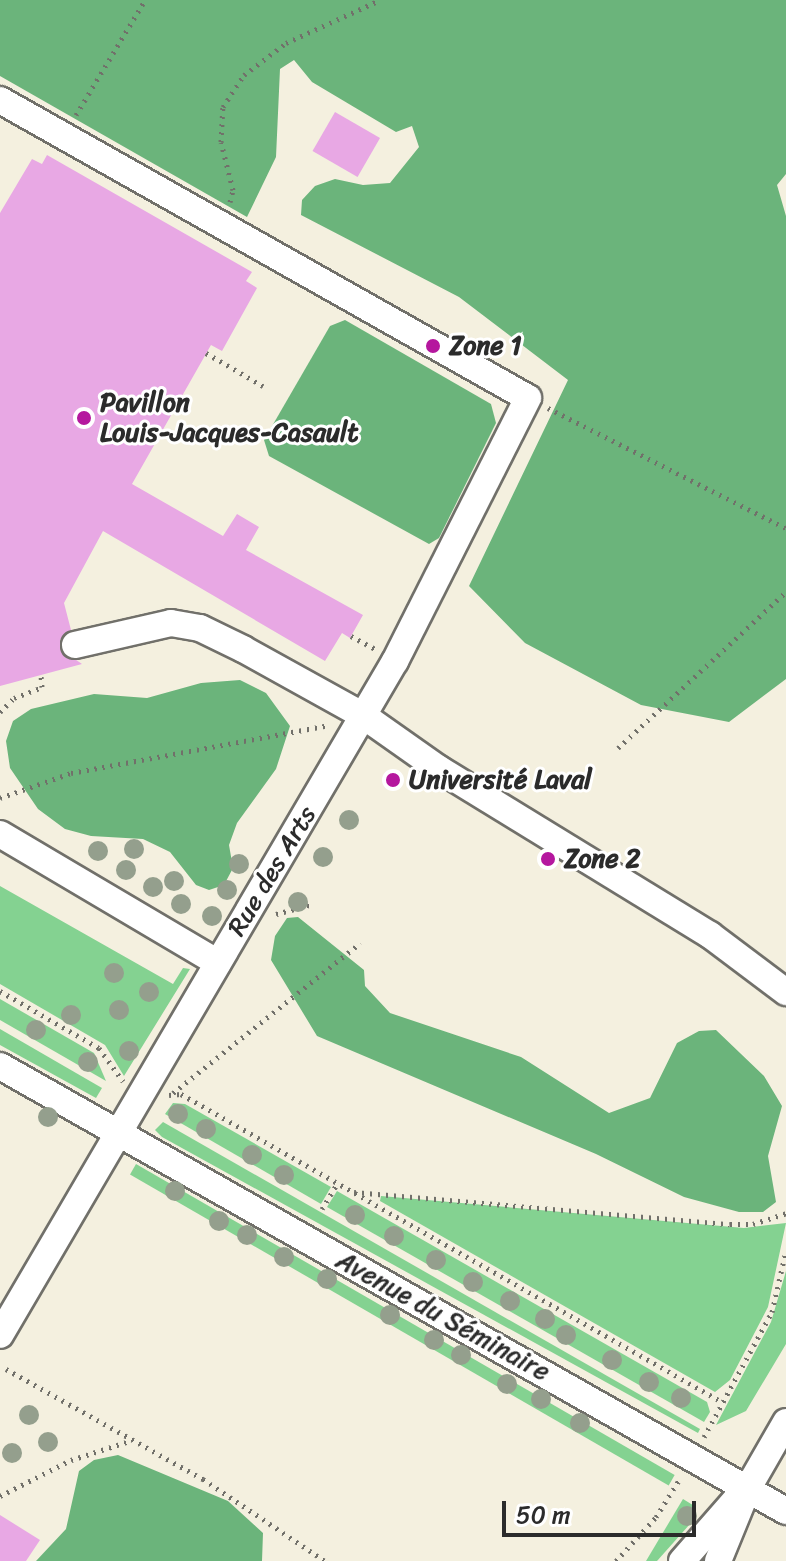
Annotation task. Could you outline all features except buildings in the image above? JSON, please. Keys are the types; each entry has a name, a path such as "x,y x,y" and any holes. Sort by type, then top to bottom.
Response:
{"street":[{"path":"0,100 223,229 528,398"},
{"name":"Rue des Arts","path":"0,1335 128,1138 218,963 358,713 528,398"},
{"path":"75,645 150,624 184,624 243,649 358,713 439,769 710,935 786,992"},
{"path":"0,834 218,963"},
{"name":"Avenue du Séminaire","path":"0,1066 786,1511"},
{"path":"718,1561 748,1488 786,1422"},
{"path":"682,1561 748,1488"}],"path":[{"path":"63,136 145,0"},
{"path":"223,229 233,190 221,142 223,107 244,75 286,43 380,0"},
{"path":"206,353 263,386"},
{"path":"528,398 786,528"},
{"path":"618,748 786,592"},
{"path":"0,709 42,687 41,675"},
{"path":"0,798 71,773 328,726 358,713"},
{"path":"273,915 314,904"},
{"path":"164,1100 360,943"},
{"path":"0,991 99,1048 122,1080"},
{"path":"172,1094 181,1094 722,1402"},
{"path":"322,1209 337,1184"},
{"path":"352,1192 730,1224 753,1224 786,1213"},
{"path":"705,1436 772,1312 786,1251"},
{"path":"6,1369 203,1479 325,1561"},
{"path":"0,1496 71,1460 131,1441"},
{"path":"616,1561 656,1517 682,1476"}],"green space":[{"path":"0,0 786,0 786,174 777,185 786,216 786,679 729,722 641,705 525,643 469,586 568,380 459,297 301,215 302,200 315,186 335,179 363,185 390,183 419,147 412,126 396,132 312,82 294,60 280,69 276,157 247,217 0,76"},
{"path":"345,320 491,404 496,423 439,538 429,544 269,456 264,440 330,326"},
{"path":"240,680 266,693 290,726 276,769 237,823 229,845 233,868 224,885 209,890 196,885 170,852 143,839 91,836 65,829 38,809 10,768 6,741 13,721 31,709 94,694 147,698 201,683"},
{"path":"0,886 173,984 183,968 190,969 124,1076 105,1045 0,984"},
{"path":"298,917 364,970 365,986 390,1013 521,1057 609,1113 650,1098 677,1043 699,1031 716,1030 764,1076 782,1106 768,1156 776,1202 763,1212 739,1212 684,1197 596,1154 317,1036 271,960 275,936 287,918"},
{"path":"0,999 94,1053 106,1081 0,1020"},
{"path":"0,1029 102,1088 96,1098 0,1045"},
{"path":"173,1103 185,1104 331,1187 321,1204 165,1114"},
{"path":"163,1122 700,1429 698,1433 162,1137 155,1130"},
{"path":"136,1164 675,1475 669,1485 130,1174"},
{"path":"337,1191 707,1402 710,1412 704,1422 327,1207"},
{"path":"381,1196 744,1228 786,1223 768,1307 730,1380 715,1392 380,1201"},
{"path":"786,1271 786,1344 746,1411 716,1425 771,1322"},
{"path":"118,1455 228,1501 263,1533 262,1561 36,1561 66,1529 79,1471 94,1460"},
{"path":"683,1499 696,1507 690,1524 657,1561 646,1561"}],"place":[{"name":"Zone 1","path":"433,346"},
{"name":"Pavillon Louis-Jacques-Casault","path":"84,418"},
{"name":"Université Laval","path":"393,780"},
{"name":"Zone 2","path":"548,859"}]}
